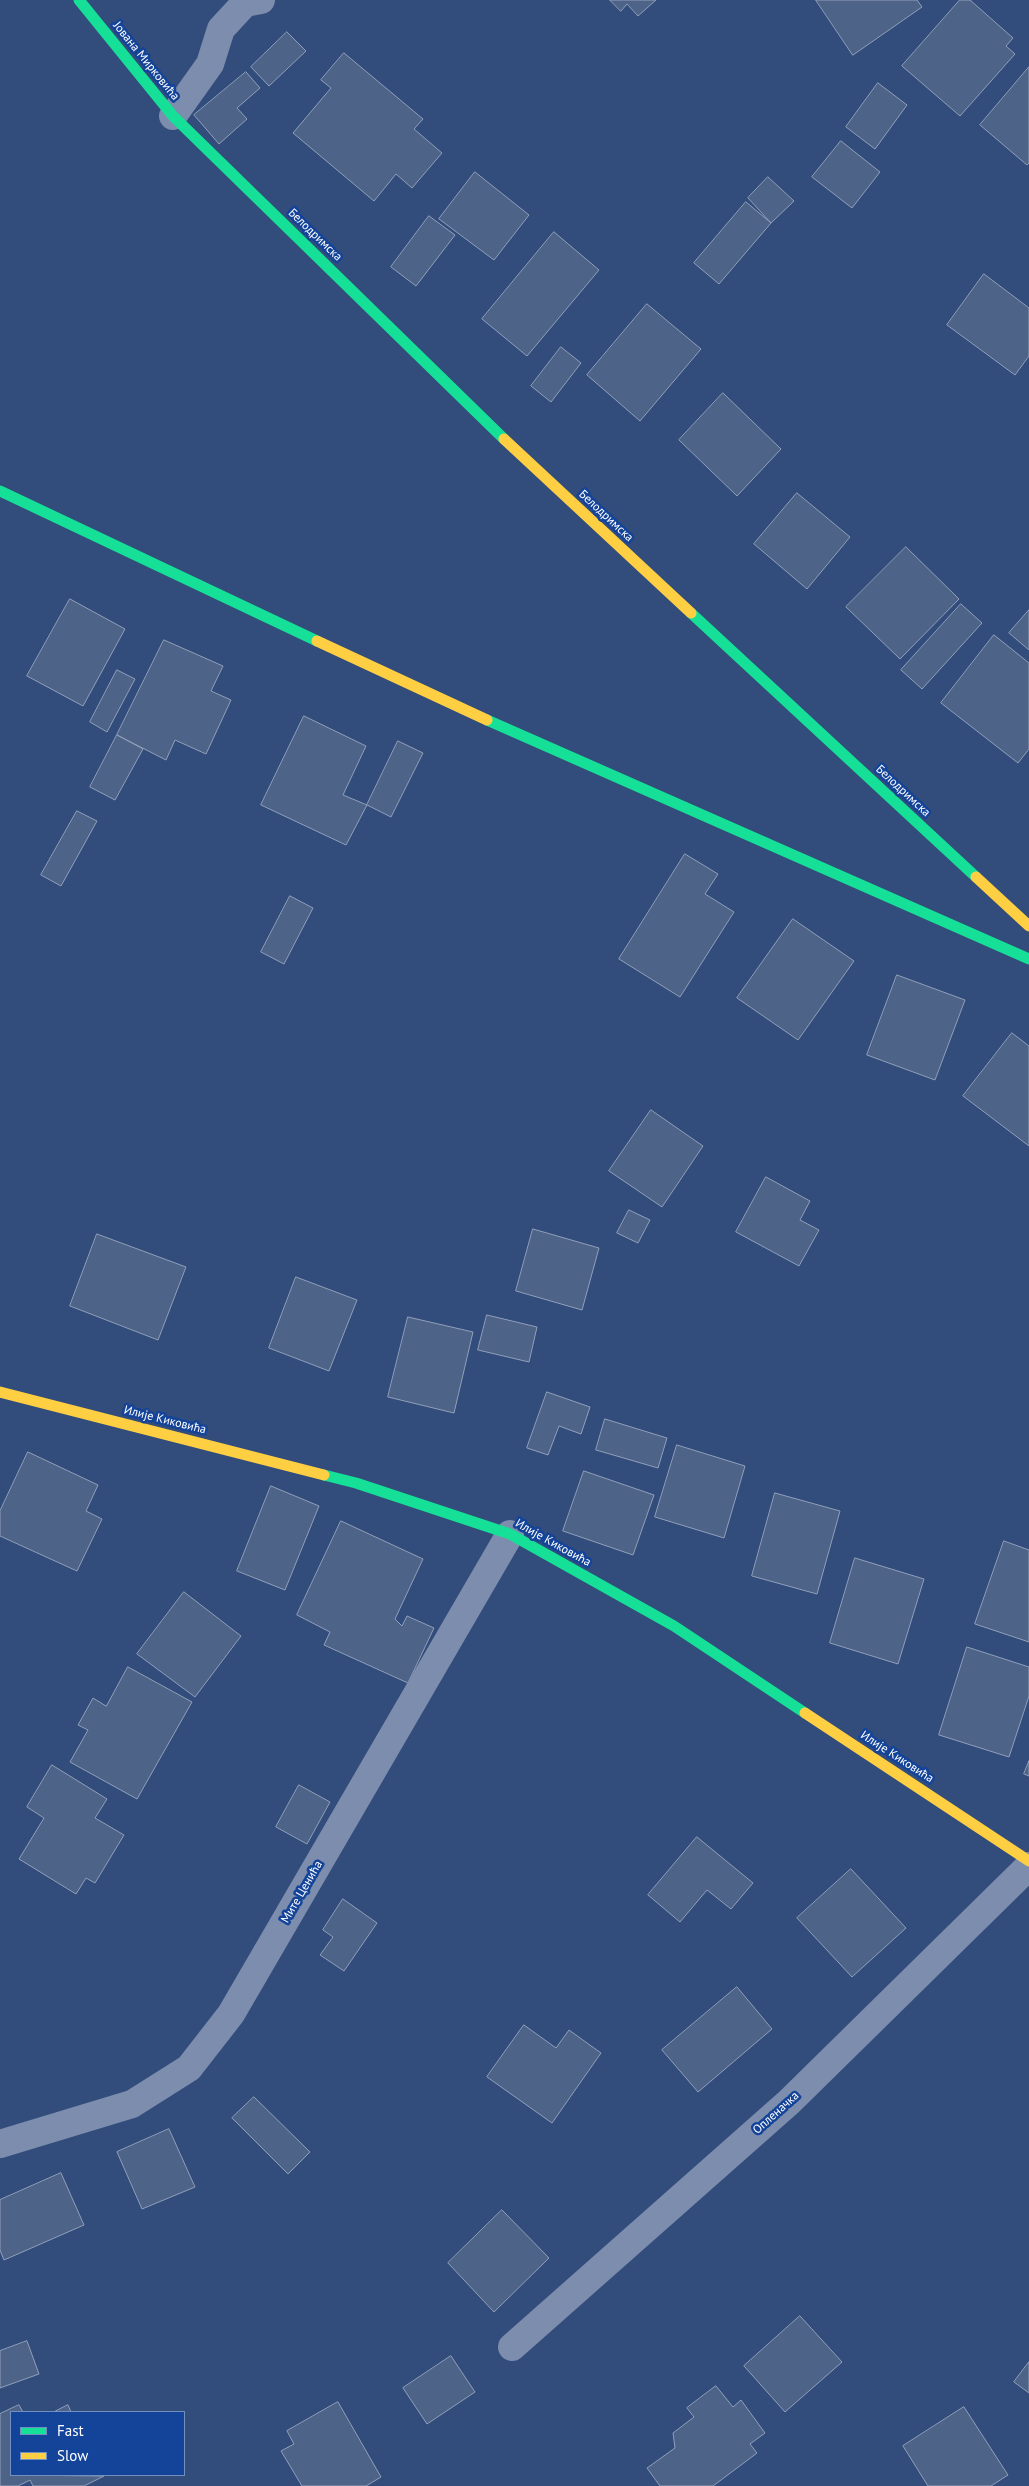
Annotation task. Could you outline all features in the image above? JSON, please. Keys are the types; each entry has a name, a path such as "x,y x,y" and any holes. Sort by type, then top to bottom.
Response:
{"street":[{"name":"Јована Мирковића","path":"79,0 174,116"},
{"path":"174,116 210,64 221,29 245,3 261,0"},
{"name":"Белодримска","path":"174,116 532,466 1029,926"},
{"path":"0,491 448,703 1029,959"},
{"name":"Илије Киковића","path":"0,1392 356,1482 510,1534 674,1626 1029,1861"},
{"name":"Мите Ценића","path":"0,2144 132,2104 189,2068 231,2014 510,1534"},
{"name":"Опленачка","path":"512,2347 789,2102 1029,1866"}],"building":[{"path":"610,0 656,0 638,16 627,4 621,11"},
{"path":"816,0 917,0 922,7 853,55"},
{"path":"960,0 970,0 1013,38 1006,46 1015,54 960,116 902,66"},
{"path":"287,32 306,51 269,86 251,67"},
{"path":"344,53 423,119 414,129 442,153 412,188 396,174 374,201 293,133 331,88 321,80"},
{"path":"1029,67 1029,163 1027,165 980,125"},
{"path":"246,72 260,88 237,108 247,119 219,144 194,115"},
{"path":"878,83 907,105 875,149 846,127"},
{"path":"841,141 880,172 852,208 812,177"},
{"path":"475,172 529,215 494,260 439,219"},
{"path":"768,177 794,201 771,223 748,198"},
{"path":"746,202 771,223 719,284 694,263"},
{"path":"429,216 455,235 416,286 391,267"},
{"path":"554,232 599,270 527,356 482,319"},
{"path":"984,274 1029,308 1029,356 1015,375 947,325"},
{"path":"647,304 701,349 640,421 587,375"},
{"path":"561,347 581,363 551,402 531,386"},
{"path":"723,393 781,449 737,496 679,440"},
{"path":"797,493 850,537 807,589 754,544"},
{"path":"906,547 959,599 900,659 846,607"},
{"path":"70,599 125,629 83,706 27,676"},
{"path":"961,604 982,623 922,689 901,670"},
{"path":"1029,610 1029,650 1009,633"},
{"path":"994,635 1029,663 1029,749 1018,763 941,703"},
{"path":"164,640 223,666 211,691 231,700 206,754 175,740 166,760 117,735"},
{"path":"117,670 135,679 107,732 90,722"},
{"path":"304,716 366,746 343,795 367,805 346,845 261,805"},
{"path":"117,735 143,749 115,800 90,787"},
{"path":"398,741 423,753 391,817 367,805"},
{"path":"77,811 97,821 61,886 41,875"},
{"path":"685,854 718,874 705,894 734,912 680,997 619,959"},
{"path":"290,896 313,908 284,964 261,952"},
{"path":"793,919 854,961 798,1040 737,998"},
{"path":"897,975 965,1000 935,1080 867,1055"},
{"path":"1012,1033 1029,1046 1029,1146 963,1096"},
{"path":"651,1110 703,1146 662,1207 609,1171"},
{"path":"766,1177 810,1201 800,1220 819,1230 799,1266 736,1232"},
{"path":"629,1210 650,1220 638,1243 617,1233"},
{"path":"533,1229 599,1248 582,1310 516,1291"},
{"path":"97,1234 186,1267 158,1340 70,1306"},
{"path":"296,1277 357,1300 329,1371 269,1348"},
{"path":"487,1315 537,1327 529,1362 478,1350"},
{"path":"408,1317 473,1332 454,1413 388,1397"},
{"path":"547,1392 590,1407 581,1434 559,1426 548,1455 527,1448"},
{"path":"605,1419 667,1438 658,1468 596,1450"},
{"path":"677,1445 745,1466 724,1538 655,1517"},
{"path":"28,1452 98,1485 86,1511 102,1519 77,1571 0,1536 0,1511"},
{"path":"584,1471 654,1495 633,1555 563,1531"},
{"path":"271,1486 319,1506 285,1590 237,1571"},
{"path":"775,1493 840,1511 817,1594 752,1576"},
{"path":"341,1521 423,1559 395,1619 402,1626 407,1616 434,1628 408,1683 324,1645 330,1632 297,1615"},
{"path":"1004,1541 1029,1550 1029,1642 975,1624"},
{"path":"855,1558 924,1579 898,1664 830,1643"},
{"path":"184,1592 241,1636 195,1697 137,1654"},
{"path":"967,1647 1029,1667 1029,1696 1009,1757 939,1735"},
{"path":"128,1667 192,1702 137,1799 70,1762 88,1730 78,1725 93,1698 106,1706"},
{"path":"1029,1761 1029,1776 1024,1774"},
{"path":"52,1765 107,1799 95,1818 124,1835 95,1883 86,1878 76,1894 19,1859 44,1818 27,1807"},
{"path":"299,1785 330,1802 307,1844 276,1827"},
{"path":"697,1837 753,1883 731,1909 707,1890 680,1922 648,1895"},
{"path":"851,1869 906,1928 852,1977 797,1918"},
{"path":"343,1899 377,1923 344,1971 320,1955 333,1937 323,1930"},
{"path":"737,1987 772,2029 698,2092 662,2050"},
{"path":"524,2025 556,2048 569,2030 601,2053 552,2123 487,2077"},
{"path":"254,2097 310,2152 288,2174 232,2118"},
{"path":"169,2129 195,2187 142,2209 117,2152"},
{"path":"61,2173 84,2225 4,2260 0,2250 0,2200"},
{"path":"502,2210 549,2258 494,2312 448,2263"},
{"path":"800,2316 842,2362 785,2412 744,2366"},
{"path":"27,2341 39,2374 0,2388 0,2351"},
{"path":"451,2356 475,2392 427,2424 403,2388"},
{"path":"1029,2362 1029,2393 1014,2382"},
{"path":"716,2386 733,2407 741,2400 765,2433 750,2444 757,2453 713,2486 660,2486 647,2468 675,2448 673,2433 694,2417 687,2408"},
{"path":"338,2402 381,2477 366,2486 302,2486 281,2451 294,2444 287,2431"},
{"path":"19,2405 22,2411 10,2411 10,2476 104,2476 84,2486 33,2486 30,2480 18,2486 0,2486 0,2414"},
{"path":"68,2405 71,2411 56,2411"},
{"path":"964,2407 1008,2475 991,2486 928,2486 903,2446"}],"traffic: fast":[{"path":"79,0 173,116 504,439"},
{"path":"0,491 317,641"},
{"path":"691,613 976,877"},
{"path":"487,720 1029,959"},
{"path":"324,1475 356,1483 510,1534 674,1626 805,1713"}],"traffic: slow":[{"path":"504,439 691,613"},
{"path":"317,641 487,720"},
{"path":"976,877 1029,926"},
{"path":"0,1392 324,1475"},
{"path":"805,1713 1029,1861"}]}
